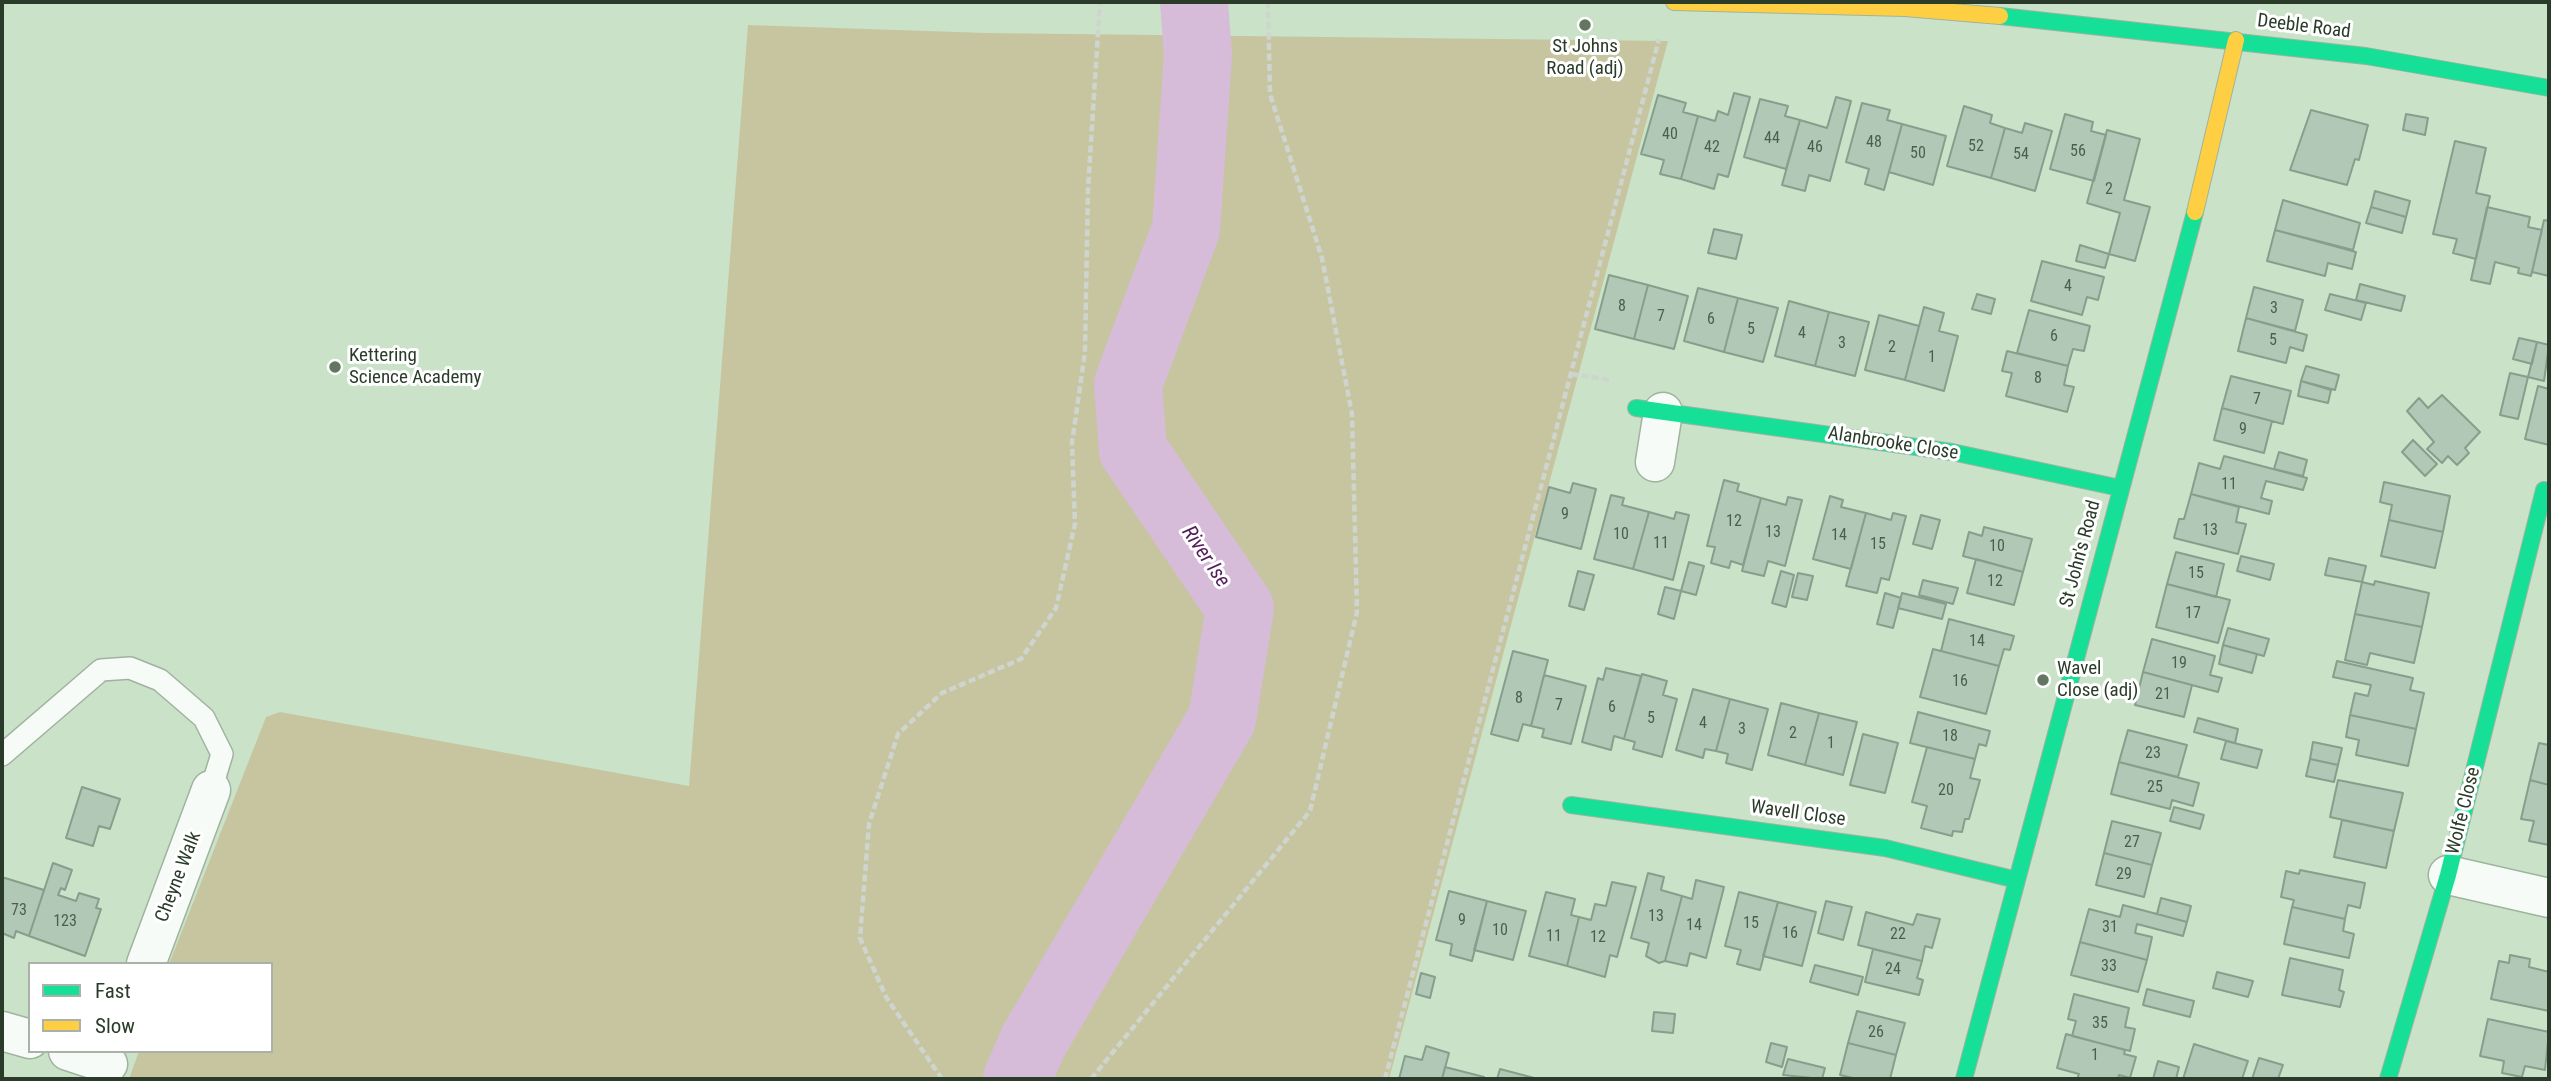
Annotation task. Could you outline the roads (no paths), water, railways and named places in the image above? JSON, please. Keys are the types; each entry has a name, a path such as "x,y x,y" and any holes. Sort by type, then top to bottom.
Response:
{"street":[{"name":"Deeble Road","path":"1674,2 2064,12 2236,40 2367,56 2549,89"},
{"name":"St John's Road","path":"1964,1079 2212,147 2236,40"},
{"name":"Alanbrooke Close","path":"1655,462 1649,410 1952,452 2120,488"},
{"name":"Wolfe Close","path":"2388,1079 2541,542 2544,490"},
{"name":"Cheyne Walk","path":"147,962 211,790"},
{"name":"Wavell Close","path":"1571,805 1885,848 2017,880"},
{"path":"2448,875 2549,898"},
{"path":"2,1031 28,1038"},
{"path":"74,1053 108,1065"}],"lane":[{"path":"2,755 102,670 130,668 160,680 204,718 222,754 211,790"}],"waterway":[{"name":"River Ise","path":"1017,1079 1033,1042 1222,719 1240,608 1133,450 1128,384 1186,229 1198,55 1194,2"}],"place":[{"name":"St Johns Road (adj)","path":"1585,25"},
{"name":"Kettering Science Academy","path":"335,367"},
{"name":"Wavel Close (adj)","path":"2043,680"}]}
